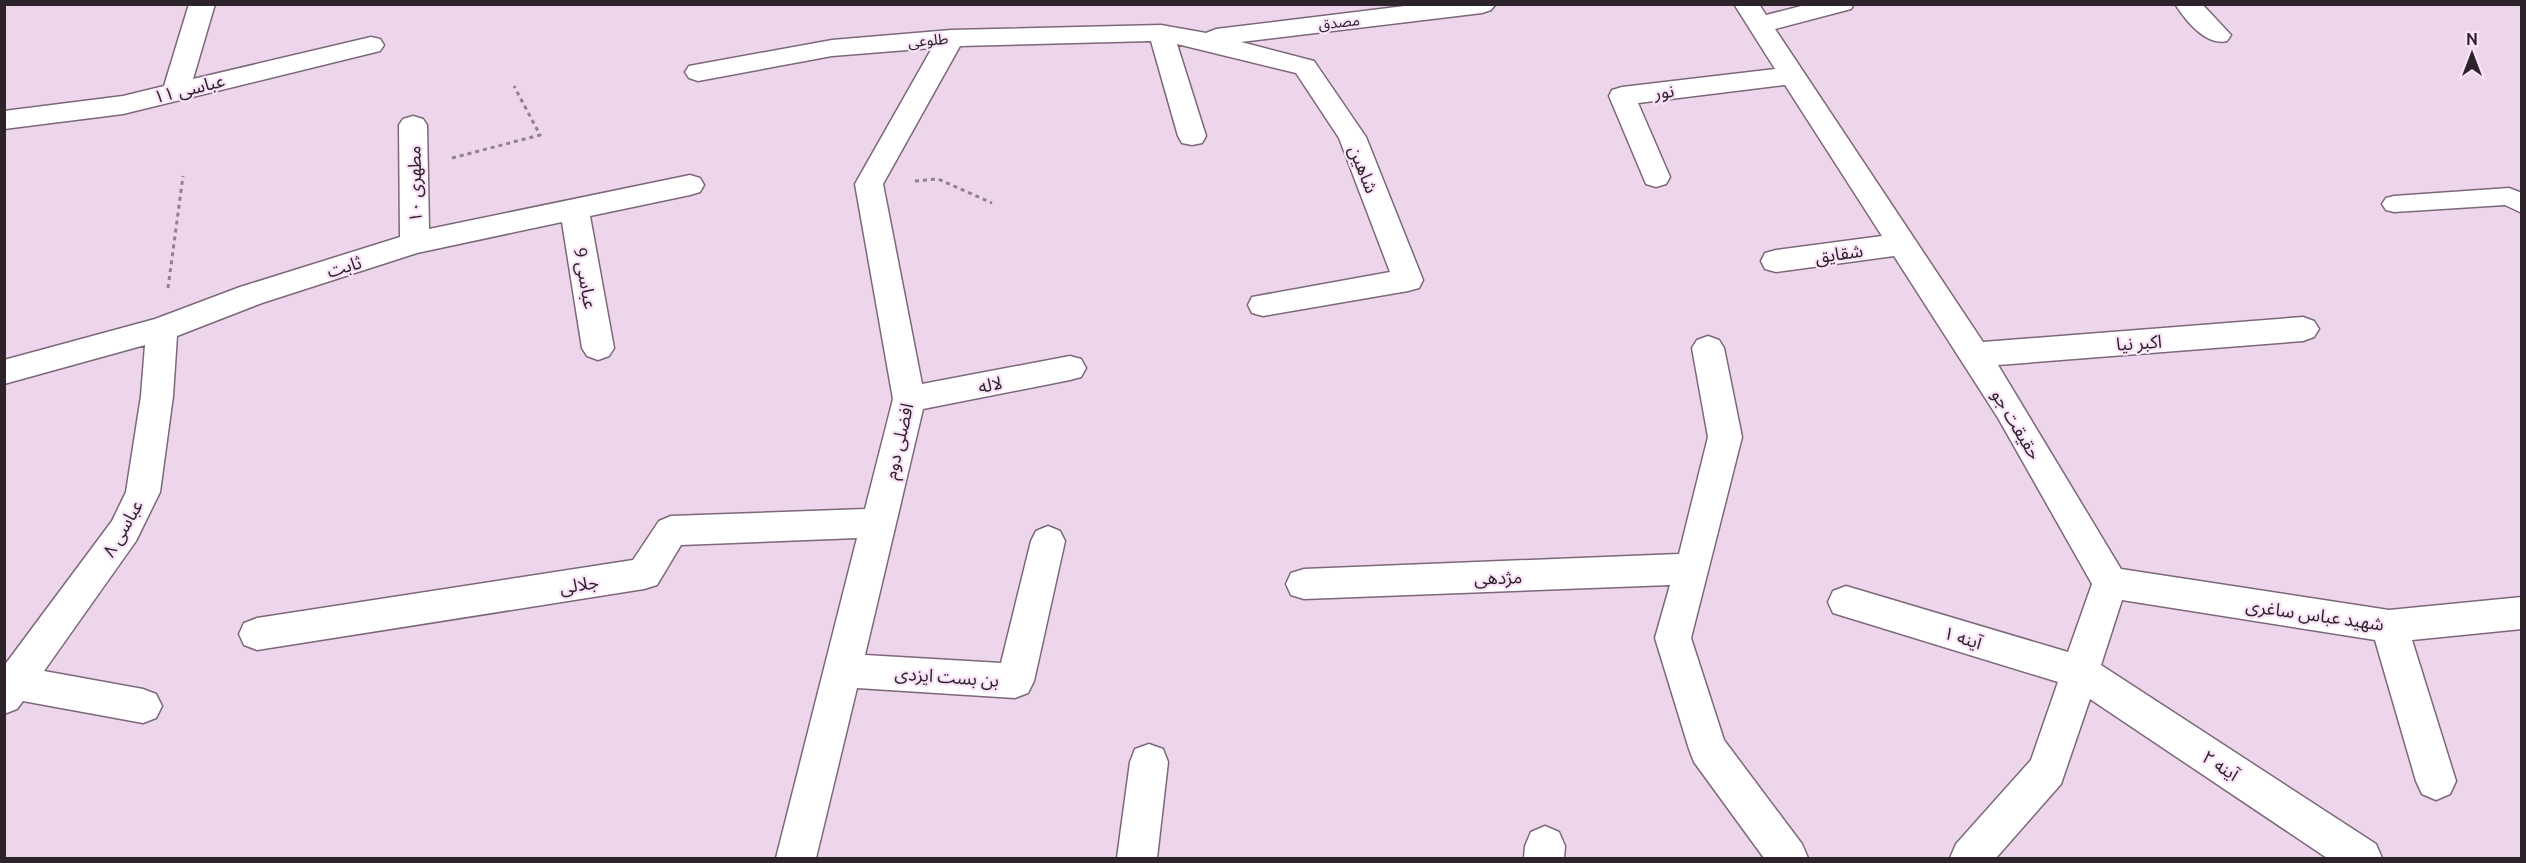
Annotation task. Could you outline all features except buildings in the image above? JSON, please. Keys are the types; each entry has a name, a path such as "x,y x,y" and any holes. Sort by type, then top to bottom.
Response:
{"street":[{"path":"176,91 202,4"},
{"path":"1753,15 1842,4"},
{"path":"2187,4 2218,35"},
{"name":"مصدق","path":"1197,39 1482,5"},
{"name":"حقیقت جو","path":"1753,15 2010,409 2110,583"},
{"path":"1163,23 1192,136"},
{"name":"شاهین","path":"1163,23 1197,39 1305,67 1352,137 1408,280 1263,305"},
{"name":"طلوعی","path":"698,72 832,48 1163,23"},
{"path":"869,184 951,38"},
{"name":"عباسی ۱۱","path":"4,120 123,105 371,45"},
{"name":"نور","path":"1656,177 1622,96 1793,76"},
{"name":"مطهری ۱۰","path":"413,125 415,243"},
{"name":"افضلی دوم","path":"796,858 909,399 869,184"},
{"name":"ثابت","path":"4,372 162,329 251,295 415,243 690,185"},
{"name":"عباسی 9","path":"574,209 598,348"},
{"name":"شقایق","path":"1776,261 1902,244"},
{"name":"عباسی ۸","path":"10,690 124,531 143,492 157,396 162,329"},
{"name":"اکبر نیا","path":"1974,355 2303,329"},
{"path":"1708,348 1725,437 1693,569 1673,638 1707,749 1788,858"},
{"name":"لاله","path":"909,399 1070,368"},
{"name":"جلالی","path":"257,634 644,574 671,531 879,523"},
{"name":"بن بست ایزدی","path":"843,670 1015,681 1048,541"},
{"name":"مژدهی","path":"1304,584 1693,569"},
{"path":"1970,858 2047,771 2110,583"},
{"name":"شهید عباس ساغری","path":"2110,583 2389,626 2522,613"},
{"name":"آینه ۱","path":"1846,602 2080,672"},
{"path":"2389,626 2436,781"},
{"name":"آینه ۲","path":"2080,672 2362,858"},
{"path":"10,690 143,706"},
{"path":"1137,858 1149,762"}],"lane":[{"path":"2394,204 2509,196 2522,205"}],"path":[{"path":"414,169 540,135 514,86"},
{"path":"162,329 183,176"},
{"path":"869,184 938,179 992,203"}]}
